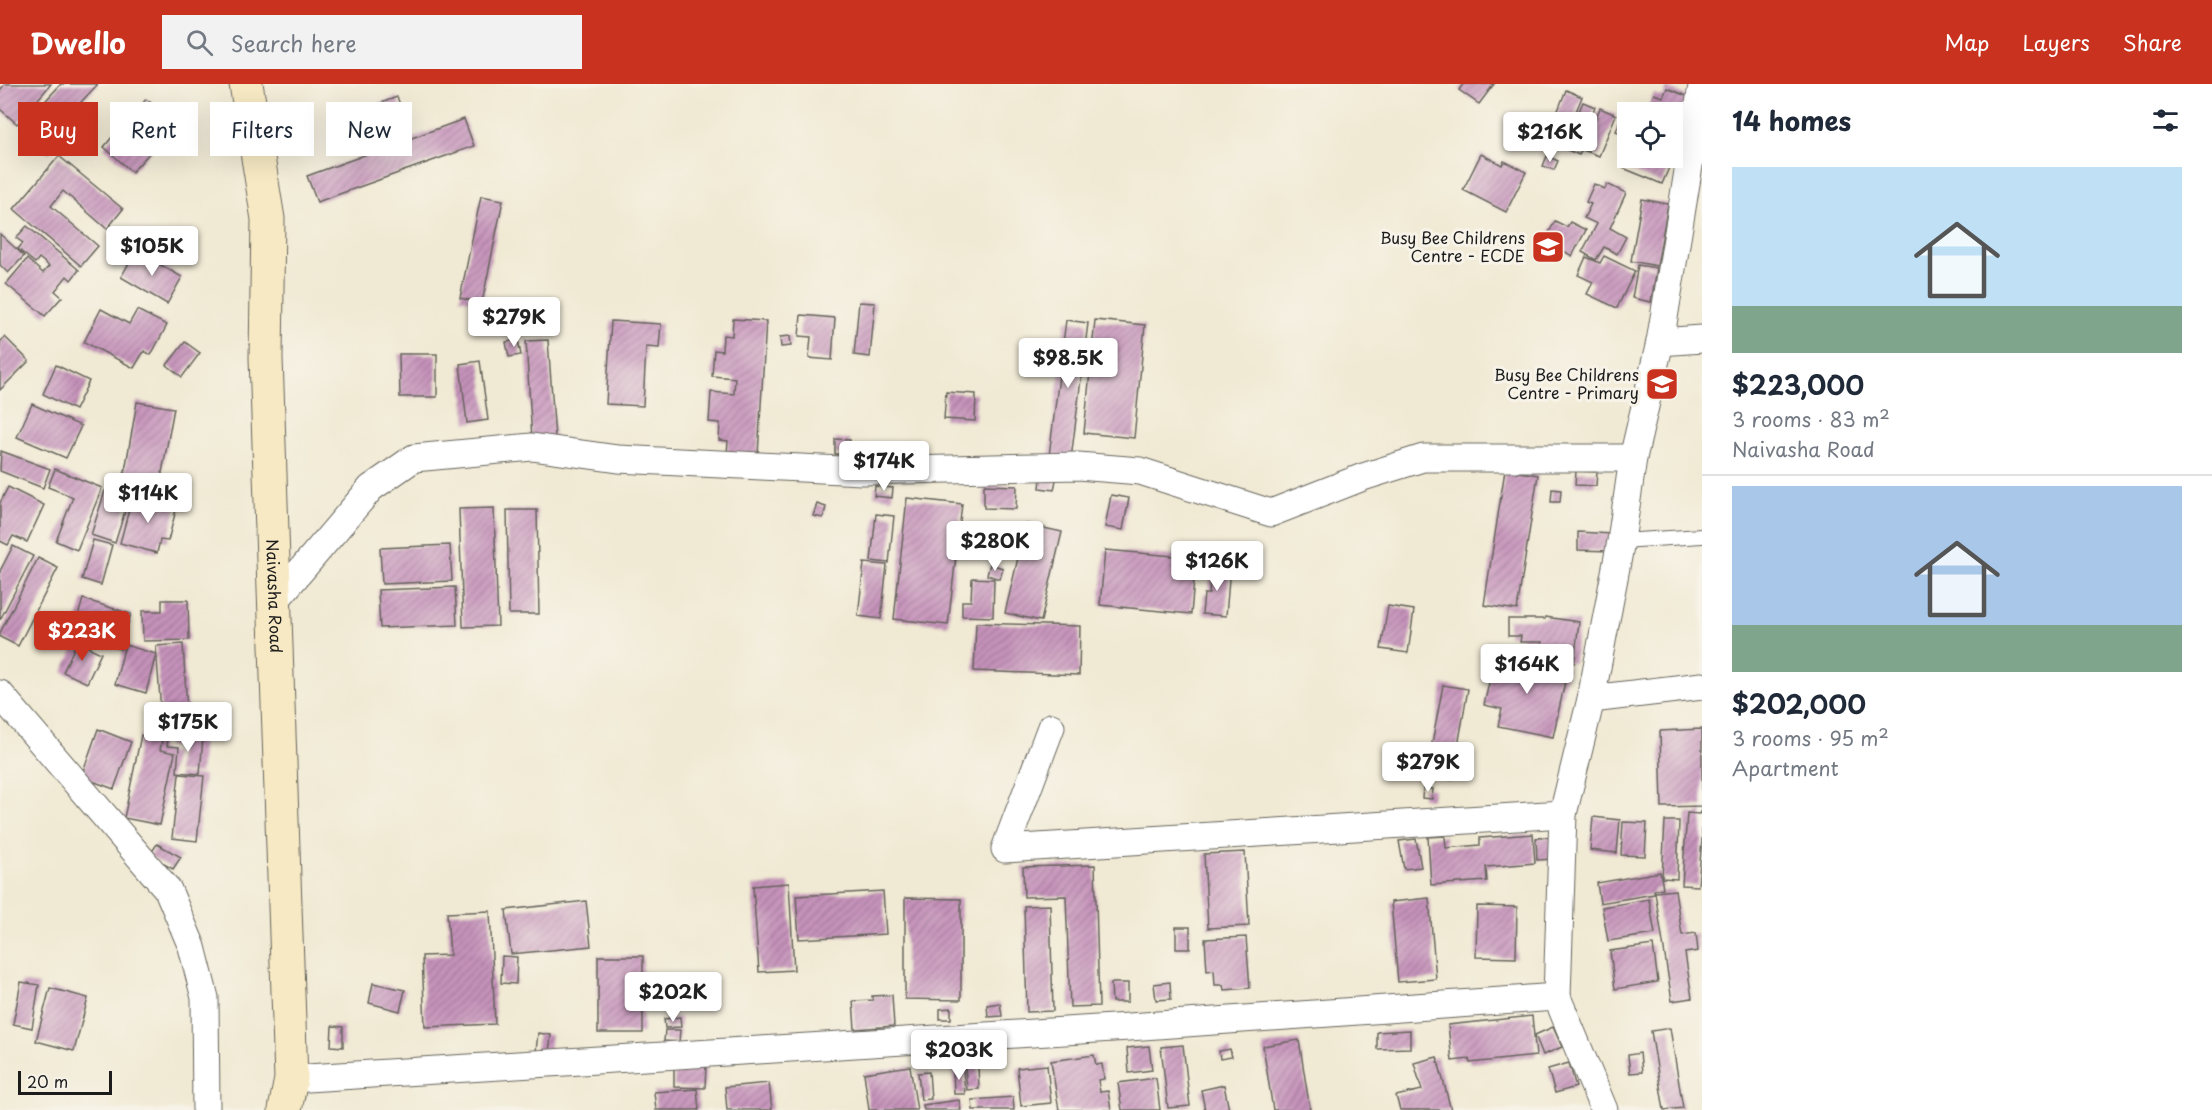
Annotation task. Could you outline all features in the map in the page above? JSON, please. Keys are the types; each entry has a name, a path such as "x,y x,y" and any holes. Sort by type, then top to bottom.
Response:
{"main road":[{"name":"Naivasha Road","path":"246,84 268,219 266,358 288,1095"}],"street":[{"path":"1604,1110 1557,997 1563,814 1591,699 1621,541 1633,458 1660,342 1702,86"},
{"path":"1660,342 1702,339"},
{"path":"274,602 371,488 414,458 532,447 618,459 862,471 1078,466 1140,471 1271,513 1363,477 1423,458 1633,458"},
{"path":"1591,699 1702,686"},
{"path":"0,694 168,890 192,947 205,998 206,1110"},
{"path":"1051,727 1005,849 1563,814"},
{"path":"288,1095 1141,1026 1557,997"}],"lane":[{"path":"1621,541 1702,536"}],"building":[{"path":"5,84 51,84 36,102 18,102 17,124 0,109 0,90"},
{"path":"61,84 98,84 81,102 44,102"},
{"path":"1463,84 1494,84 1479,104 1459,90"},
{"path":"1667,88 1691,98 1683,116 1683,102 1650,102 1654,94 1663,97"},
{"path":"1566,90 1582,97 1561,148 1546,141"},
{"path":"397,97 399,102 384,102"},
{"path":"1583,102 1595,107 1586,128 1591,130 1600,108 1616,115 1599,156 1583,150 1589,132 1579,155 1563,148"},
{"path":"464,119 474,146 317,202 307,176 362,156 412,156 412,138"},
{"path":"110,140 110,152 104,147"},
{"path":"1481,154 1502,165 1504,161 1526,172 1506,212 1463,190"},
{"path":"59,156 123,209 107,229 63,191 51,206 98,246 81,266 14,209"},
{"path":"114,156 147,156 132,172"},
{"path":"1547,156 1558,161 1554,170 1543,166"},
{"path":"1623,168 1669,168 1662,184"},
{"path":"1594,184 1605,189 1607,184 1626,193 1610,228 1626,237 1617,254 1604,247 1596,260 1582,252 1597,224 1584,218 1591,204 1586,202"},
{"path":"481,196 503,200 482,303 460,298"},
{"path":"1642,199 1668,204 1657,266 1631,261"},
{"path":"1555,221 1567,227 1570,222 1586,230 1572,256 1545,240"},
{"path":"27,226 79,270 71,280 67,276 55,291 62,297 45,316 6,284 27,259 43,273 49,266 39,258 35,263 18,249 23,243 16,238"},
{"path":"0,234 24,256 8,273 0,265"},
{"path":"136,251 182,277 167,304 121,277"},
{"path":"1604,256 1635,271 1617,308 1587,294 1593,282 1578,275 1586,257 1600,263"},
{"path":"1638,265 1657,268 1651,302 1632,298"},
{"path":"859,302 875,303 870,357 854,355"},
{"path":"101,309 129,324 137,310 167,325 151,355 144,351 134,368 84,342"},
{"path":"801,315 835,318 832,360 809,358 811,337 799,336"},
{"path":"733,319 766,321 758,455 727,453 728,441 719,440 720,423 709,422 711,392 734,394 735,378 712,376 714,350 722,351 723,335 732,336"},
{"path":"1066,320 1088,323 1071,459 1049,456"},
{"path":"1095,320 1145,325 1134,438 1084,433"},
{"path":"611,321 661,324 659,348 646,347 643,406 606,404"},
{"path":"790,336 791,346 781,347 780,337"},
{"path":"5,337 29,361 0,390 0,342"},
{"path":"518,340 521,355 509,357 506,342"},
{"path":"548,340 555,438 532,439 526,341"},
{"path":"185,342 200,353 182,377 167,365"},
{"path":"399,354 437,354 437,397 400,397"},
{"path":"480,361 488,420 467,423 460,364"},
{"path":"56,365 89,381 75,410 43,394"},
{"path":"946,392 976,394 975,421 944,419"},
{"path":"137,402 174,408 159,489 123,482"},
{"path":"32,404 81,426 66,458 17,437"},
{"path":"835,439 850,440 849,454 835,454"},
{"path":"1,451 50,469 43,488 0,471"},
{"path":"55,469 102,488 77,550 56,541 73,497 48,487"},
{"path":"1505,470 1538,475 1517,610 1484,605"},
{"path":"1576,471 1597,472 1596,486 1575,485"},
{"path":"1041,478 1056,480 1054,490 1040,488"},
{"path":"984,485 1017,486 1016,509 984,508"},
{"path":"875,486 893,488 892,498 874,496"},
{"path":"8,487 44,505 27,542 13,536 8,545 0,541 0,503"},
{"path":"1552,489 1561,490 1560,502 1551,502"},
{"path":"105,491 129,498 115,543 91,535"},
{"path":"133,495 177,506 168,541 160,540 157,553 120,543"},
{"path":"1111,495 1129,498 1123,530 1105,527"},
{"path":"907,498 962,504 948,625 894,619"},
{"path":"817,504 826,507 823,518 813,516"},
{"path":"494,508 498,626 463,627 459,509"},
{"path":"507,510 537,510 539,614 509,614"},
{"path":"876,514 894,516 889,563 871,561"},
{"path":"1026,524 1062,532 1041,621 1005,613"},
{"path":"1578,532 1611,534 1610,551 1578,550"},
{"path":"93,540 112,545 101,585 82,579"},
{"path":"450,545 452,581 382,584 380,548"},
{"path":"13,546 33,556 0,620 0,571"},
{"path":"1105,550 1196,558 1191,614 1100,605"},
{"path":"38,558 58,568 18,646 0,637 0,633"},
{"path":"864,563 887,565 881,619 858,616"},
{"path":"990,564 1003,568 1000,579 987,575"},
{"path":"1211,565 1230,567 1226,616 1202,614 1204,594 1209,594"},
{"path":"972,578 994,579 993,617 962,616 962,601 971,601"},
{"path":"455,587 457,625 380,628 378,590"},
{"path":"83,599 131,614 120,649 73,633"},
{"path":"162,600 188,600 189,640 143,641 142,611 162,611"},
{"path":"1388,606 1414,610 1408,653 1381,649"},
{"path":"1545,617 1579,622 1574,663 1539,658 1542,642 1520,642 1521,636 1508,636 1508,619 1545,619"},
{"path":"976,623 1080,626 1079,675 974,671"},
{"path":"77,642 101,653 87,683 63,672"},
{"path":"183,644 187,710 161,712 156,646"},
{"path":"125,645 156,654 146,693 115,684"},
{"path":"1509,655 1568,668 1553,737 1498,726 1502,709 1484,705 1493,665 1506,668"},
{"path":"1443,685 1468,689 1452,780 1426,775"},
{"path":"98,729 131,742 114,789 81,777"},
{"path":"1702,729 1702,806 1662,807 1660,731"},
{"path":"169,734 203,737 200,774 177,772 179,747 167,746"},
{"path":"141,735 162,740 160,750 175,753 160,825 124,818"},
{"path":"179,774 204,776 197,841 172,838"},
{"path":"1423,788 1433,789 1432,799 1422,798"},
{"path":"1702,809 1698,886 1682,885 1687,813 1699,814"},
{"path":"1593,817 1620,820 1617,853 1590,850"},
{"path":"1665,821 1679,821 1677,879 1662,878"},
{"path":"1623,822 1647,823 1645,856 1621,855"},
{"path":"1533,834 1535,863 1486,867 1487,881 1431,885 1428,837 1445,836 1446,848 1480,845 1480,838"},
{"path":"1552,837 1554,859 1537,860 1536,838"},
{"path":"1416,839 1421,867 1404,869 1399,841"},
{"path":"157,844 181,857 173,869 149,856"},
{"path":"1245,852 1249,926 1208,928 1204,854"},
{"path":"1095,865 1099,1006 1070,1007 1066,896 1024,897 1023,867"},
{"path":"1660,872 1663,888 1654,890 1654,894 1600,903 1597,883"},
{"path":"789,883 794,970 759,972 753,886"},
{"path":"1675,890 1682,935 1696,933 1698,951 1685,953 1692,998 1672,1001 1655,892"},
{"path":"883,891 886,934 799,939 796,896"},
{"path":"905,898 961,899 961,1000 905,999"},
{"path":"1429,898 1436,979 1398,982 1391,902"},
{"path":"1649,899 1655,934 1608,941 1602,907"},
{"path":"586,901 591,946 511,954 506,910"},
{"path":"1050,905 1053,1011 1027,1012 1024,906"},
{"path":"1477,906 1517,907 1516,958 1476,957"},
{"path":"490,911 495,1024 425,1027 422,956 450,955 447,913"},
{"path":"1176,927 1190,927 1190,949 1176,949"},
{"path":"1246,937 1250,988 1224,990 1223,985 1215,985 1214,970 1207,971 1205,939"},
{"path":"1653,945 1658,982 1615,989 1610,951"},
{"path":"502,956 517,957 516,984 501,983"},
{"path":"598,956 643,956 643,1033 598,1033"},
{"path":"21,982 39,985 32,1028 13,1024"},
{"path":"1170,982 1171,999 1156,1000 1154,984"},
{"path":"373,983 405,990 400,1011 369,1003"},
{"path":"1111,983 1128,983 1128,1002 1112,1002"},
{"path":"50,988 88,998 74,1051 36,1041"},
{"path":"892,995 894,1026 855,1029 853,1001 873,1000 872,996"},
{"path":"1000,1003 1002,1016 988,1017 987,1005"},
{"path":"951,1008 951,1019 940,1019 940,1009"},
{"path":"1532,1016 1536,1056 1470,1063 1469,1059 1452,1061 1448,1025"},
{"path":"680,1017 681,1027 665,1028 664,1019"},
{"path":"332,1026 343,1027 343,1047 331,1046"},
{"path":"1553,1027 1562,1047 1543,1055 1535,1035"},
{"path":"1670,1028 1683,1108 1664,1110 1651,1031"},
{"path":"665,1030 680,1030 679,1042 664,1041"},
{"path":"1410,1030 1410,1048 1377,1049 1377,1032"},
{"path":"538,1033 551,1035 549,1053 536,1051"},
{"path":"1299,1040 1310,1110 1273,1110 1263,1046"},
{"path":"1183,1045 1190,1106 1168,1108 1161,1047"},
{"path":"1149,1046 1152,1070 1129,1073 1127,1048"},
{"path":"1230,1049 1232,1057 1220,1059 1219,1051"},
{"path":"1640,1053 1642,1072 1630,1073 1628,1055"},
{"path":"1094,1055 1096,1065 1102,1064 1104,1079 1098,1080 1100,1092 1108,1091 1111,1110 1059,1110 1051,1061"},
{"path":"1437,1057 1451,1110 1400,1110 1396,1096 1422,1090 1414,1063"},
{"path":"1569,1063 1576,1087 1555,1093 1548,1069"},
{"path":"674,1064 706,1065 705,1088 674,1087"},
{"path":"1047,1065 1051,1103 1021,1106 1017,1068"},
{"path":"910,1066 917,1110 869,1110 864,1073"},
{"path":"978,1066 979,1089 967,1090 965,1067"},
{"path":"963,1068 965,1094 954,1094 953,1069"},
{"path":"929,1072 931,1099 921,1100 918,1073"},
{"path":"1156,1078 1160,1110 1122,1110 1118,1083"},
{"path":"769,1083 772,1110 727,1110 725,1087"},
{"path":"1224,1085 1229,1110 1205,1110 1201,1090"},
{"path":"697,1089 699,1110 656,1110 654,1092"},
{"path":"1013,1097 1014,1110 973,1110 972,1100"},
{"path":"959,1100 961,1110 924,1110 923,1105"}],"place":[{"name":"Busy Bee Childrens Centre - ECDE","path":"1548,247"},
{"name":"Busy Bee Childrens Centre - Primary","path":"1662,384"}]}
